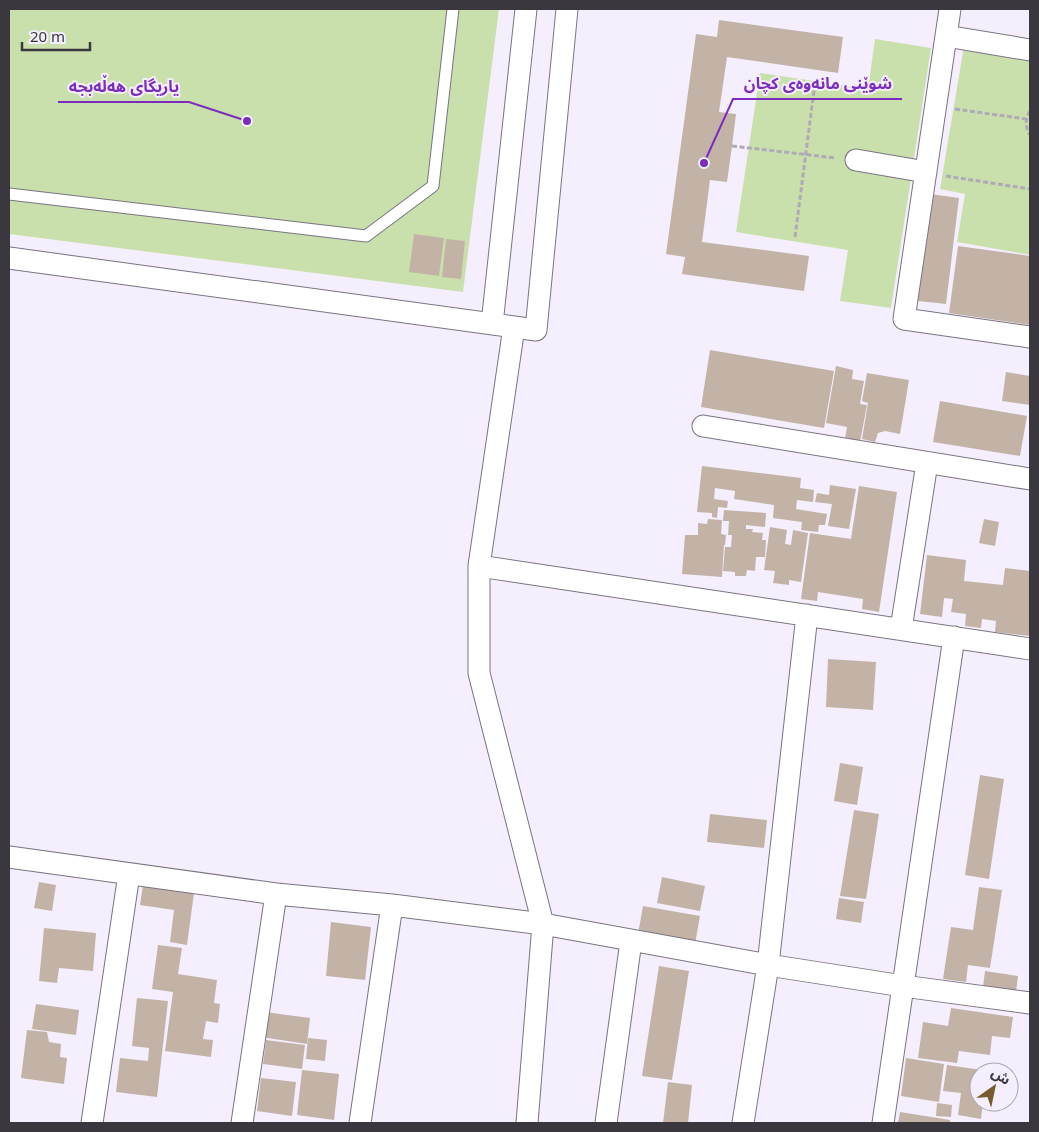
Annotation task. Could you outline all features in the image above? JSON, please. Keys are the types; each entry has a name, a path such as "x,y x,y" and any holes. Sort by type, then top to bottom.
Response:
{"street":[{"path":"492,324 526,9"},
{"path":"9,258 536,330 567,9"},
{"path":"950,9 904,319 1030,337"},
{"path":"946,36 1030,50"},
{"path":"856,160 926,172"},
{"path":"514,327 479,566 479,673 543,924 527,1123"},
{"path":"703,426 1030,479"},
{"path":"901,629 927,463"},
{"path":"479,566 1030,648"},
{"path":"743,1123 768,964 807,615"},
{"path":"883,1123 954,637"},
{"path":"9,857 276,894 543,924 631,941 903,986 1030,1003"},
{"path":"92,1123 129,874"},
{"path":"242,1123 276,894"},
{"path":"360,1123 392,906"},
{"path":"606,1123 631,941"}],"lane":[{"path":"9,194 366,236 433,186 453,9"}],"path":[{"path":"795,237 815,83"},
{"path":"936,106 1026,119"},
{"path":"1030,112 1026,119 1030,135"},
{"path":"732,146 856,160"},
{"path":"926,172 1030,189"}],"green space":[{"path":"9,9 499,9 463,292 9,234"},
{"path":"875,39 931,48 891,308 840,301 848,250 736,232 760,73 868,89"},
{"path":"964,46 1030,58 1030,255 957,242 965,194 940,189"}],"building":[{"path":"719,20 843,37 838,73 727,57 719,112 736,114 732,146 727,182 710,180 702,242 809,256 804,291 682,274 685,257 666,254 696,34 717,37"},
{"path":"930,194 959,198 946,304 918,301"},
{"path":"414,234 444,238 439,276 409,272"},
{"path":"446,239 465,241 461,279 442,277"},
{"path":"958,246 1030,256 1030,325 949,313"},
{"path":"710,350 834,371 824,428 701,407"},
{"path":"836,366 853,370 852,379 864,381 860,404 867,405 860,442 845,439 847,427 826,423"},
{"path":"1006,372 1030,376 1030,405 1002,401"},
{"path":"867,373 909,380 900,434 885,431 878,433 875,442 862,439 868,403 862,401"},
{"path":"940,401 1027,416 1020,456 933,442"},
{"path":"702,466 801,478 800,488 814,490 813,502 797,500 796,509 827,514 825,525 819,525 818,532 801,530 802,522 773,518 774,505 734,499 735,491 715,488 714,499 728,501 727,508 718,507 717,518 712,517 712,513 697,512"},
{"path":"830,485 856,489 849,529 828,526 832,504 815,502 817,493 829,495"},
{"path":"859,486 897,492 879,612 862,609 863,599 818,592 817,601 801,599 810,533 851,539"},
{"path":"724,510 766,513 765,527 746,525 746,529 753,529 752,532 763,533 762,540 766,540 765,557 756,557 755,571 747,570 746,576 735,576 735,572 723,571 725,547 731,547 732,535 728,535 729,521 723,521"},
{"path":"708,519 722,520 721,534 726,535 722,577 682,574 685,535 698,535 698,523 707,524"},
{"path":"984,519 999,522 995,546 979,543"},
{"path":"770,527 787,530 785,544 791,545 793,530 808,533 801,582 789,580 789,585 773,583 775,571 764,570"},
{"path":"927,555 966,560 964,581 1003,585 1005,568 1030,571 1030,636 995,632 996,621 982,619 981,628 965,626 966,614 951,612 953,599 944,598 942,617 920,614"},
{"path":"828,659 876,662 873,710 826,707"},
{"path":"840,763 863,767 857,805 834,801"},
{"path":"980,775 1004,779 989,879 965,875"},
{"path":"854,810 879,814 866,899 840,896"},
{"path":"710,814 767,820 764,848 707,842"},
{"path":"662,877 705,886 700,911 657,903"},
{"path":"39,882 56,885 52,911 34,908"},
{"path":"143,885 194,893 187,945 170,942 174,910 140,905"},
{"path":"979,887 1002,890 990,968 968,965 966,982 943,979 951,927 973,930"},
{"path":"839,898 864,902 861,923 836,919"},
{"path":"643,906 700,916 695,944 638,934"},
{"path":"331,922 371,927 365,980 326,976"},
{"path":"44,928 96,933 93,971 59,968 57,983 39,981"},
{"path":"158,945 182,948 178,974 217,980 214,1003 220,1004 218,1023 206,1021 203,1039 213,1040 211,1057 165,1051 173,992 152,989"},
{"path":"659,966 689,971 672,1080 642,1076"},
{"path":"985,971 1018,976 1016,992 983,987"},
{"path":"137,998 168,1001 157,1097 116,1092 120,1058 148,1061 149,1048 132,1046"},
{"path":"36,1004 79,1010 76,1035 32,1029"},
{"path":"951,1008 1013,1017 1010,1038 992,1036 990,1055 959,1051 957,1063 918,1058 923,1022 948,1026"},
{"path":"265,1012 310,1018 307,1044 261,1037"},
{"path":"27,1030 47,1032 49,1042 61,1044 60,1057 67,1058 64,1084 21,1078"},
{"path":"308,1038 327,1040 325,1061 306,1059"},
{"path":"266,1040 305,1045 302,1069 263,1064"},
{"path":"906,1058 944,1064 939,1102 901,1096"},
{"path":"947,1065 969,1068 969,1112 982,1112 981,1119 958,1115 961,1093 943,1091"},
{"path":"302,1070 339,1074 334,1120 297,1115"},
{"path":"261,1078 296,1082 292,1116 257,1111"},
{"path":"668,1082 692,1085 688,1123 663,1123"},
{"path":"937,1103 952,1105 951,1117 936,1116"},
{"path":"900,1112 950,1120 950,1123 898,1123"}],"place":[{"name":"یاریگای هەڵەبجە","path":"247,121"},
{"name":"شوێنی مانەوەی کچان","path":"704,163"}]}
